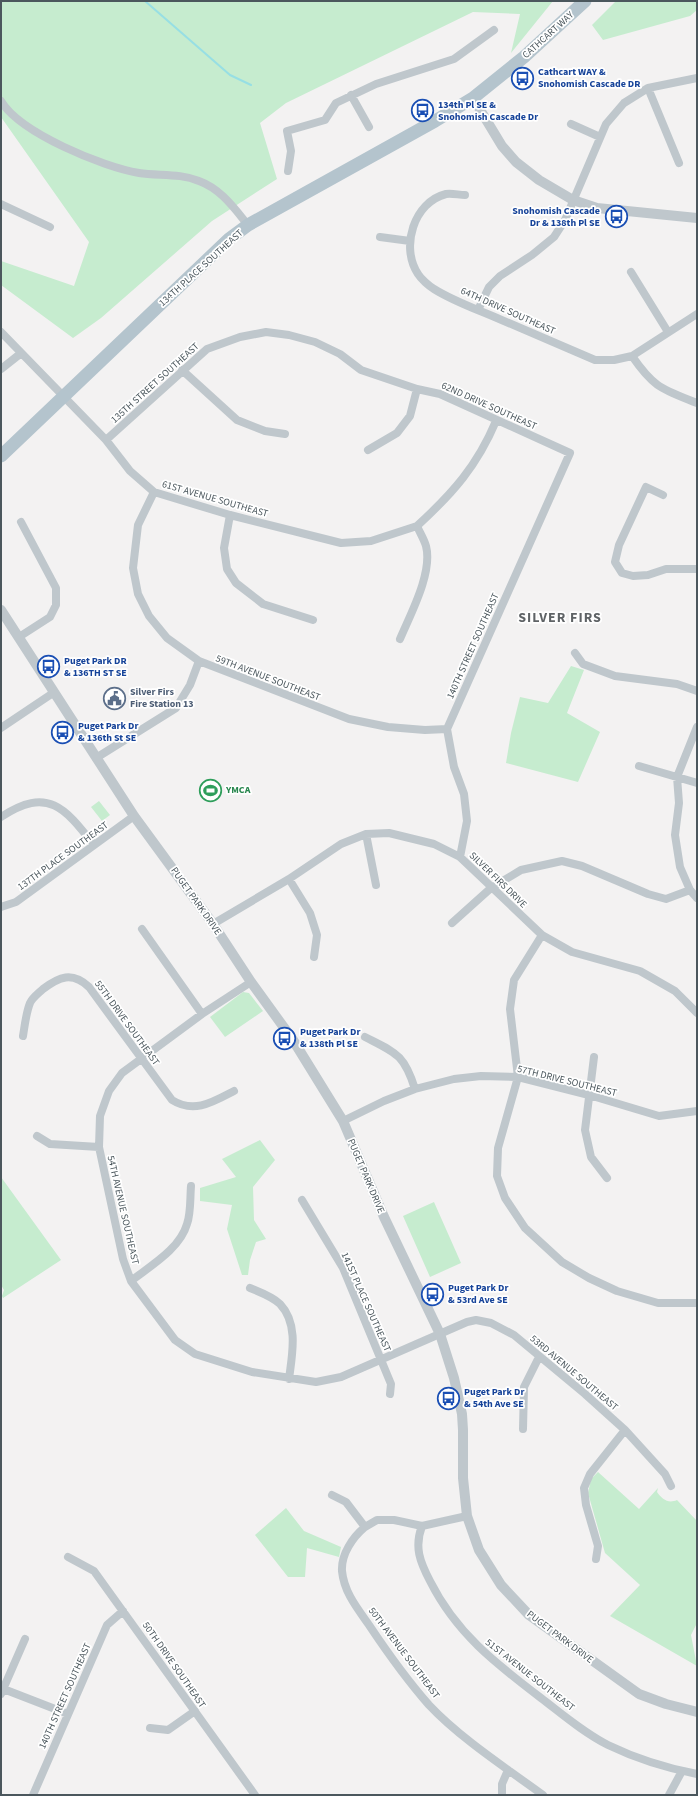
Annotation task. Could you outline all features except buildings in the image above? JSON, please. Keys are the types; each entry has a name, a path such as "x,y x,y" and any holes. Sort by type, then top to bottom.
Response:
{"main road":[{"name":"CATHCART WAY","path":"473,98 535,48 586,1"},
{"name":"134TH PLACE SOUTHEAST","path":"1,456 229,239 248,225 431,124 473,98"}],"street":[{"path":"288,172 291,151 287,131 325,120 336,102 376,84 454,59 494,30"},
{"path":"478,310 489,287 500,276 532,255 554,237 565,220 606,124 624,103 648,88 697,78"},
{"path":"648,88 679,163"},
{"path":"351,95 369,127"},
{"path":"473,98 502,146 516,162 539,180 573,200 597,208 697,218"},
{"path":"1,101 16,119 33,132 119,169 199,180 218,190 248,225"},
{"path":"571,124 600,137"},
{"name":"64TH DRIVE SOUTHEAST","path":"465,195 447,194 433,200 420,215 413,227 410,240 412,260 418,275 433,288 478,310 595,360 614,360 632,356 697,314"},
{"path":"1,204 50,227"},
{"path":"380,237 410,240"},
{"path":"631,272 668,332"},
{"name":"61ST AVENUE SOUTHEAST","path":"1,332 20,354 106,440 130,471 154,492 230,515 341,543 371,541 417,526"},
{"name":"135TH STREET SOUTHEAST","path":"106,440 207,349 240,336 266,332 289,335"},
{"name":"62ND DRIVE SOUTHEAST","path":"289,335 315,342 340,354 361,370 417,389 440,394 570,452"},
{"path":"1,369 20,354"},
{"path":"632,356 652,382 661,388 697,403"},
{"path":"182,370 237,420 265,431 285,434"},
{"path":"368,450 397,433 410,416 417,389"},
{"path":"400,639 419,594 427,566 426,546 417,526 442,504 466,475 484,448 496,420"},
{"name":"140TH STREET SOUTHEAST","path":"447,729 570,452"},
{"path":"663,494 646,487 619,545 615,562 622,573 633,576 648,575 666,569 697,569"},
{"name":"59TH AVENUE SOUTHEAST","path":"154,492 138,525 133,568 138,594 149,616 167,638 199,661 349,719 388,727 425,730 447,729"},
{"path":"230,515 224,548 227,569 236,583 263,604 313,620"},
{"path":"20,637 50,616 56,605 56,588 21,522"},
{"name":"PUGET PARK DRIVE","path":"1,610 20,637 53,693 134,816 213,924 251,982 293,1040 343,1121 384,1217 440,1334 454,1378 462,1414 463,1478 467,1516 479,1550 493,1573 501,1585 530,1615 639,1694 666,1704 697,1712"},
{"path":"575,653 583,664 615,676 676,684 697,691"},
{"path":"96,758 176,708 190,685 199,661"},
{"path":"1,728 53,693"},
{"path":"697,727 677,777 679,803 674,835 680,867 690,890 697,898"},
{"path":"447,729 454,767 464,794 467,821 460,857"},
{"path":"639,766 697,783"},
{"path":"1,817 14,808 28,803 50,804 63,810 73,818 94,845"},
{"name":"137TH PLACE SOUTHEAST","path":"1,907 16,902 134,816"},
{"name":"SILVER FIRS DRIVE","path":"213,924 289,879 341,844 366,834 389,833 415,838 434,844 460,857 542,935 572,952 640,972 676,991 697,1013"},
{"path":"366,834 376,885"},
{"path":"452,923 491,888 522,870 562,861 582,866 648,894 666,899 690,890"},
{"path":"289,879 310,912 317,935 314,957"},
{"path":"142,929 202,1014"},
{"path":"542,935 514,980 510,1009 518,1077 498,1148 497,1176 505,1198 525,1228 562,1262 589,1278 617,1291 658,1303 697,1303"},
{"name":"55TH DRIVE SOUTHEAST","path":"23,1036 26,1015 31,1001 57,979 71,977 82,980 89,987 172,1100 180,1105 200,1107 234,1092"},
{"name":"54TH AVENUE SOUTHEAST","path":"251,982 202,1014 122,1073 109,1091 100,1116 99,1147 123,1259 131,1280 175,1340 195,1354 252,1372 316,1382 341,1377 440,1334"},
{"path":"365,1037 401,1058 410,1074 415,1089"},
{"path":"594,1057 585,1130 592,1157 607,1178"},
{"name":"57TH DRIVE SOUTHEAST","path":"343,1121 384,1101 415,1089 454,1079 481,1076 518,1077 589,1095 659,1116 697,1111"},
{"path":"37,1136 50,1144 99,1147"},
{"path":"131,1280 155,1262 177,1242 187,1224 191,1186"},
{"name":"141ST PLACE SOUTHEAST","path":"302,1200 343,1268 391,1384 390,1394"},
{"path":"250,1288 280,1304 290,1321 294,1346 288,1378"},
{"name":"53RD AVENUE SOUTHEAST","path":"440,1334 467,1322 476,1320 491,1323 514,1335 585,1394 625,1430 664,1474 672,1486"},
{"path":"522,1429 524,1387 539,1357"},
{"path":"596,1559 598,1546 586,1504 584,1488 590,1474 625,1430"},
{"path":"332,1495 346,1502 365,1527 377,1520 394,1520 422,1526 467,1516"},
{"name":"51ST AVENUE SOUTHEAST","path":"422,1526 417,1551 420,1562 434,1590 466,1636 490,1659 559,1712 606,1744 640,1760 697,1774"},
{"name":"50TH AVENUE SOUTHEAST","path":"365,1527 354,1537 346,1553 342,1570 347,1594 375,1634 429,1705 463,1735 543,1795"},
{"name":"50TH DRIVE SOUTHEAST","path":"68,1557 94,1571 255,1795"},
{"name":"140TH STREET SOUTHEAST","path":"33,1795 107,1625 124,1611"},
{"path":"25,1639 2,1690 68,1714"},
{"path":"150,1728 168,1730 194,1711"},
{"path":"502,1795 502,1784 508,1770"},
{"path":"669,1795 682,1771"}],"green space":[{"path":"1,1 553,1 511,53 520,14 473,12 286,103 260,123 277,179 212,221 101,318 73,338 1,285 1,261 74,286 89,242 1,117"},
{"path":"616,1 697,1 697,10 690,16 603,40 592,25"},
{"path":"571,666 584,670 567,713 600,732 578,782 506,763 511,733 520,697 548,703"},
{"path":"99,801 110,815 102,821 91,807"},
{"path":"243,992 249,993 263,1011 225,1037 210,1017"},
{"path":"260,1140 275,1160 253,1187 254,1220 266,1239 256,1242 250,1260 248,1275 242,1275 227,1229 232,1205 200,1201 200,1188 236,1177 222,1159"},
{"path":"1,1177 61,1260 3,1298 2,1296 4,1290 1,1285"},
{"path":"434,1202 461,1263 430,1277 403,1216"},
{"path":"598,1472 639,1509 658,1488 657,1492 663,1499 668,1501 677,1500 697,1521 697,1623 691,1635 697,1666 610,1616 640,1585 605,1553 588,1493 591,1479"},
{"path":"286,1508 304,1531 341,1547 339,1557 307,1548 305,1577 288,1577 255,1535"}],"waterway":[{"path":"145,1 230,75 251,85"}],"place":[{"name":"Cathcart WAY & Snohomish Cascade DR","path":"522,78"},
{"name":"134th Pl SE & Snohomish Cascade Dr","path":"423,111"},
{"name":"Snohomish Cascade Dr & 138th Pl SE","path":"616,217"},
{"name":"Puget Park DR & 136TH ST SE","path":"49,667"},
{"name":"Silver Firs Fire Station 13","path":"114,698"},
{"name":"Puget Park Dr & 136th St SE","path":"63,732"},
{"name":"YMCA","path":"211,790"},
{"name":"Puget Park Dr & 138th Pl SE","path":"284,1038"},
{"name":"Puget Park Dr & 53rd Ave SE","path":"433,1294"},
{"name":"Puget Park Dr & 54th Ave SE","path":"448,1398"}],"district":[{"name":"SILVER FIRS","path":"560,618"}]}
